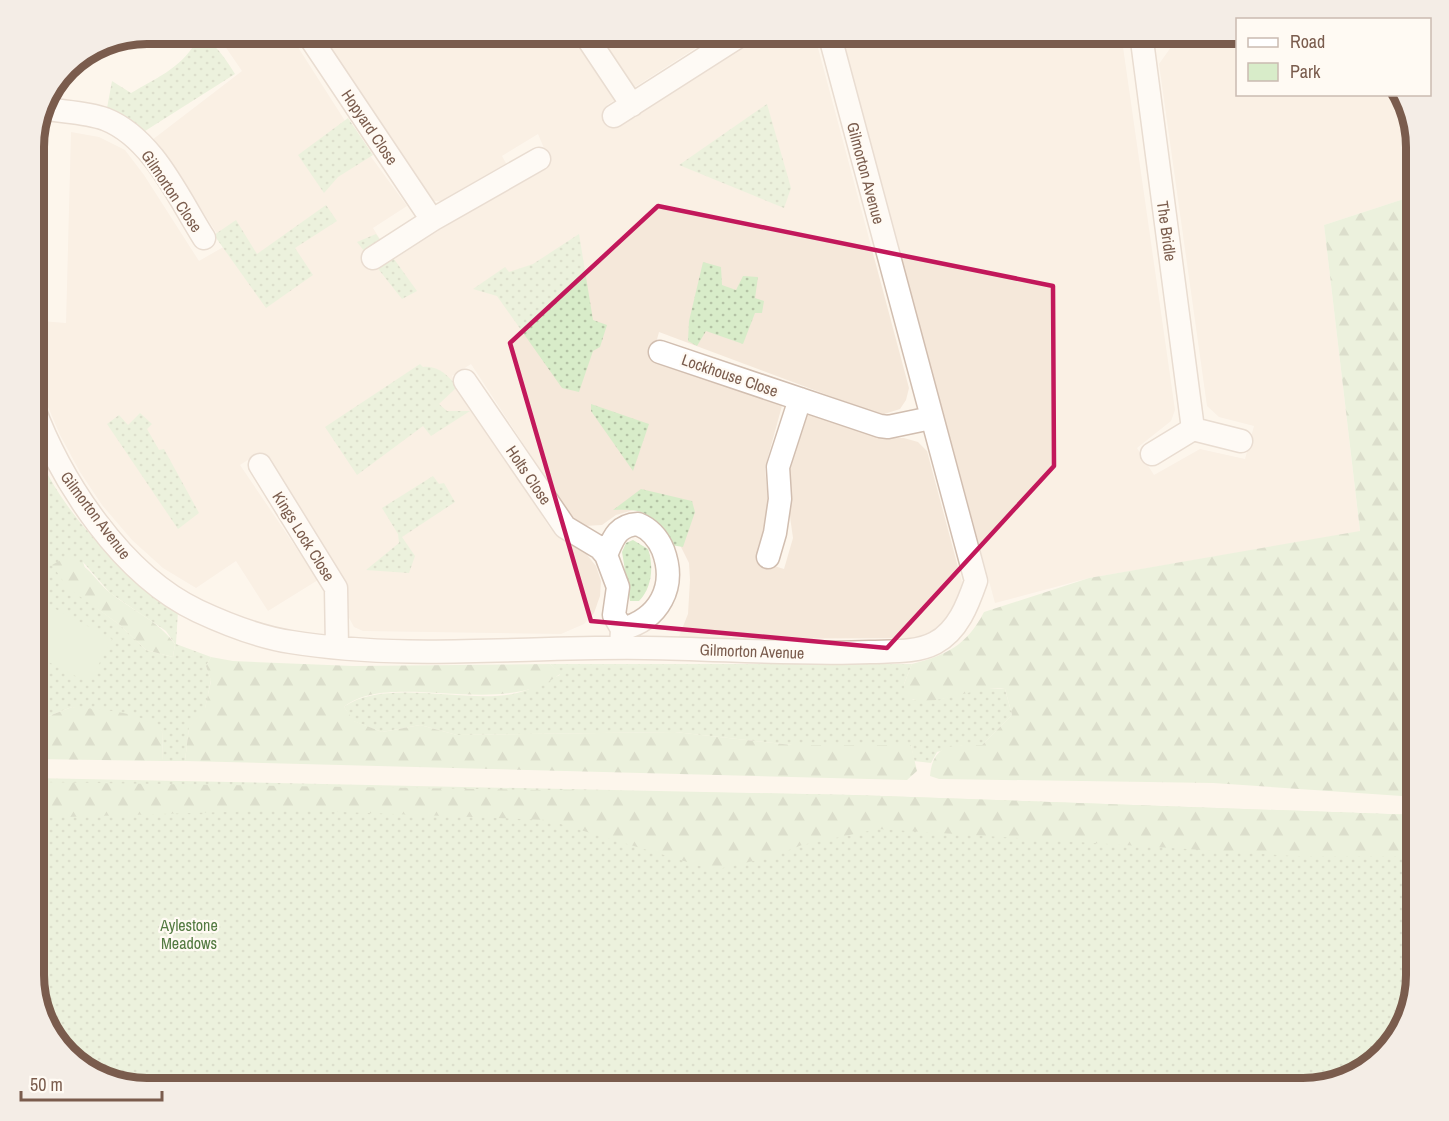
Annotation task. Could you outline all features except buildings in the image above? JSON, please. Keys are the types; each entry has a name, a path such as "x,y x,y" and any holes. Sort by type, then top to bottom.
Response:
{"street":[{"name":"Hopyard Close","path":"314,44 432,220"},
{"path":"590,44 623,110 727,44"},
{"name":"Gilmorton Avenue","path":"44,432 61,471 122,554 169,593 194,609 264,637 337,646 435,653 621,639 824,654 916,650 935,643 951,632 966,608 976,581 832,44"},
{"name":"The Bridle","path":"1142,44 1193,429"},
{"name":"Gilmorton Close","path":"51,110 105,119 134,138 148,151 204,238"},
{"path":"373,258 432,220 539,159"},
{"name":"Lockhouse Close","path":"660,352 880,426 888,427 931,418"},
{"name":"Holts Close","path":"465,381 565,527 600,548 606,555"},
{"name":"Lockhouse Close","path":"768,557 775,533 780,499 778,467 800,399"},
{"path":"1152,454 1193,429 1241,441"},
{"name":"Kings Lock Close","path":"260,465 336,588 337,646"},
{"path":"638,524 654,535 668,562 669,581 656,610 621,639 614,615 617,601 616,578 606,555 617,532 623,527 638,524"}],"highlighted area":[{"path":"658,206 1053,286 1054,466 887,648 591,621 510,343"}],"shaded area":[{"path":"224,44 296,44 347,124 407,206 373,228 393,260 549,160 538,134 502,156 507,165 444,201 434,201 426,196 326,44 702,44 607,105 619,124 740,44 817,44 909,388 906,400 900,409 881,415 659,332 652,358 783,402 765,468 770,522 758,561 784,569 793,538 784,474 805,412 880,438 904,438 918,442 927,451 962,582 958,605 938,630 921,638 678,639 688,614 690,580 689,563 679,543 644,507 616,515 602,525 584,526 572,518 471,364 452,376 550,528 584,551 596,566 601,581 600,596 594,613 584,624 561,634 363,631 354,627 347,614 346,587 257,454 240,465 318,580 268,611 236,561 196,588 163,568 132,540 102,505 80,472 60,435 46,402 44,321 66,323 71,132 99,137 125,150 144,175 199,261 225,246 169,160 152,140 242,71"},
{"path":"843,44 1123,44 1175,410 1171,421 1137,448 1154,475 1200,449 1245,459 1254,426 1219,417 1207,406 1159,64 1173,44 1236,44 1236,96 1392,96 1404,127 1406,198 1324,225 1360,532 1089,578 995,603"}],"green space":[{"path":"212,44 235,74 134,138 105,119 112,81 131,93 182,60 194,45"},
{"path":"767,104 791,188 784,208 679,165"},
{"path":"348,118 373,155 338,177 324,193 298,155"},
{"path":"1406,198 1406,796 1213,783 939,779 930,776 935,757 940,751 954,746 982,745 1012,715 1005,689 980,690 929,701 905,697 904,684 912,664 936,657 955,647 970,633 984,612 1089,578 1360,531 1324,225"},
{"path":"326,205 337,221 295,248 313,275 266,308 214,235 236,220 257,254"},
{"path":"376,234 417,291 402,299 357,242"},
{"path":"579,234 593,320 607,325 600,347 593,351 579,392 562,388 497,296 473,289 505,267 509,272 533,264"},
{"path":"703,262 721,267 722,285 736,290 743,276 758,277 755,298 764,301 762,313 755,313 743,344 706,331 697,346 688,341 689,321"},
{"path":"420,364 423,367 443,372 457,387 439,404 447,411 470,411 431,436 423,426 357,475 325,427"},
{"path":"591,404 649,424 633,471 591,411"},
{"path":"140,413 152,424 147,429 159,450 164,449 199,513 178,529 107,424 119,415 128,425"},
{"path":"44,468 59,494 94,538 134,577 178,611 176,644 211,657 206,666 211,680 205,709 189,728 185,761 163,761 162,731 72,707 44,718","holes":["83,562 110,593 166,631 175,644 173,657 146,650 120,625 98,609"]},
{"path":"433,476 439,484 444,483 455,502 402,537 415,556 409,573 366,570 399,543 398,534 382,508"},
{"path":"44,483 50,506 44,535"},
{"path":"641,489 692,501 695,512 683,547 671,545 653,521 643,513 613,510"},
{"path":"633,540 648,549 651,562 651,576 647,590 639,601 630,601 622,552 626,543"},
{"path":"66,557 82,565 113,595 162,629 175,644 173,657 146,650 120,625 68,588 52,565"},
{"path":"46,604 112,639 89,683 44,660 44,608"},
{"path":"211,657 233,661 353,666 550,664 560,674 537,687 509,693 479,695 389,692 364,697 344,707 354,721 382,732 420,725 457,735 675,732 792,745 911,745 917,771 907,780 185,761 189,727 205,708 211,681 206,666"},
{"path":"550,664 912,664 904,684 913,700 941,699 975,689 1005,689 1012,715 982,745 963,745 937,752 931,763 914,761 911,745 792,745 675,732 457,735 420,725 382,732 353,721 344,707 361,698 382,694 497,696 517,693 560,675"},
{"path":"72,707 108,710 131,715 153,724 162,731 163,761 44,759 44,718"},
{"name":"Aylestone Meadows","path":"44,778 854,795 1406,815 1406,974 1400,1007 1392,1026 1365,1056 1335,1072 1302,1078 147,1078 114,1072 95,1064 84,1056 57,1026 45,994"},
{"path":"44,782 854,795 1406,815 1406,856 1294,856 878,829 802,845 771,857 714,870 547,820 291,810 44,818"}]}
